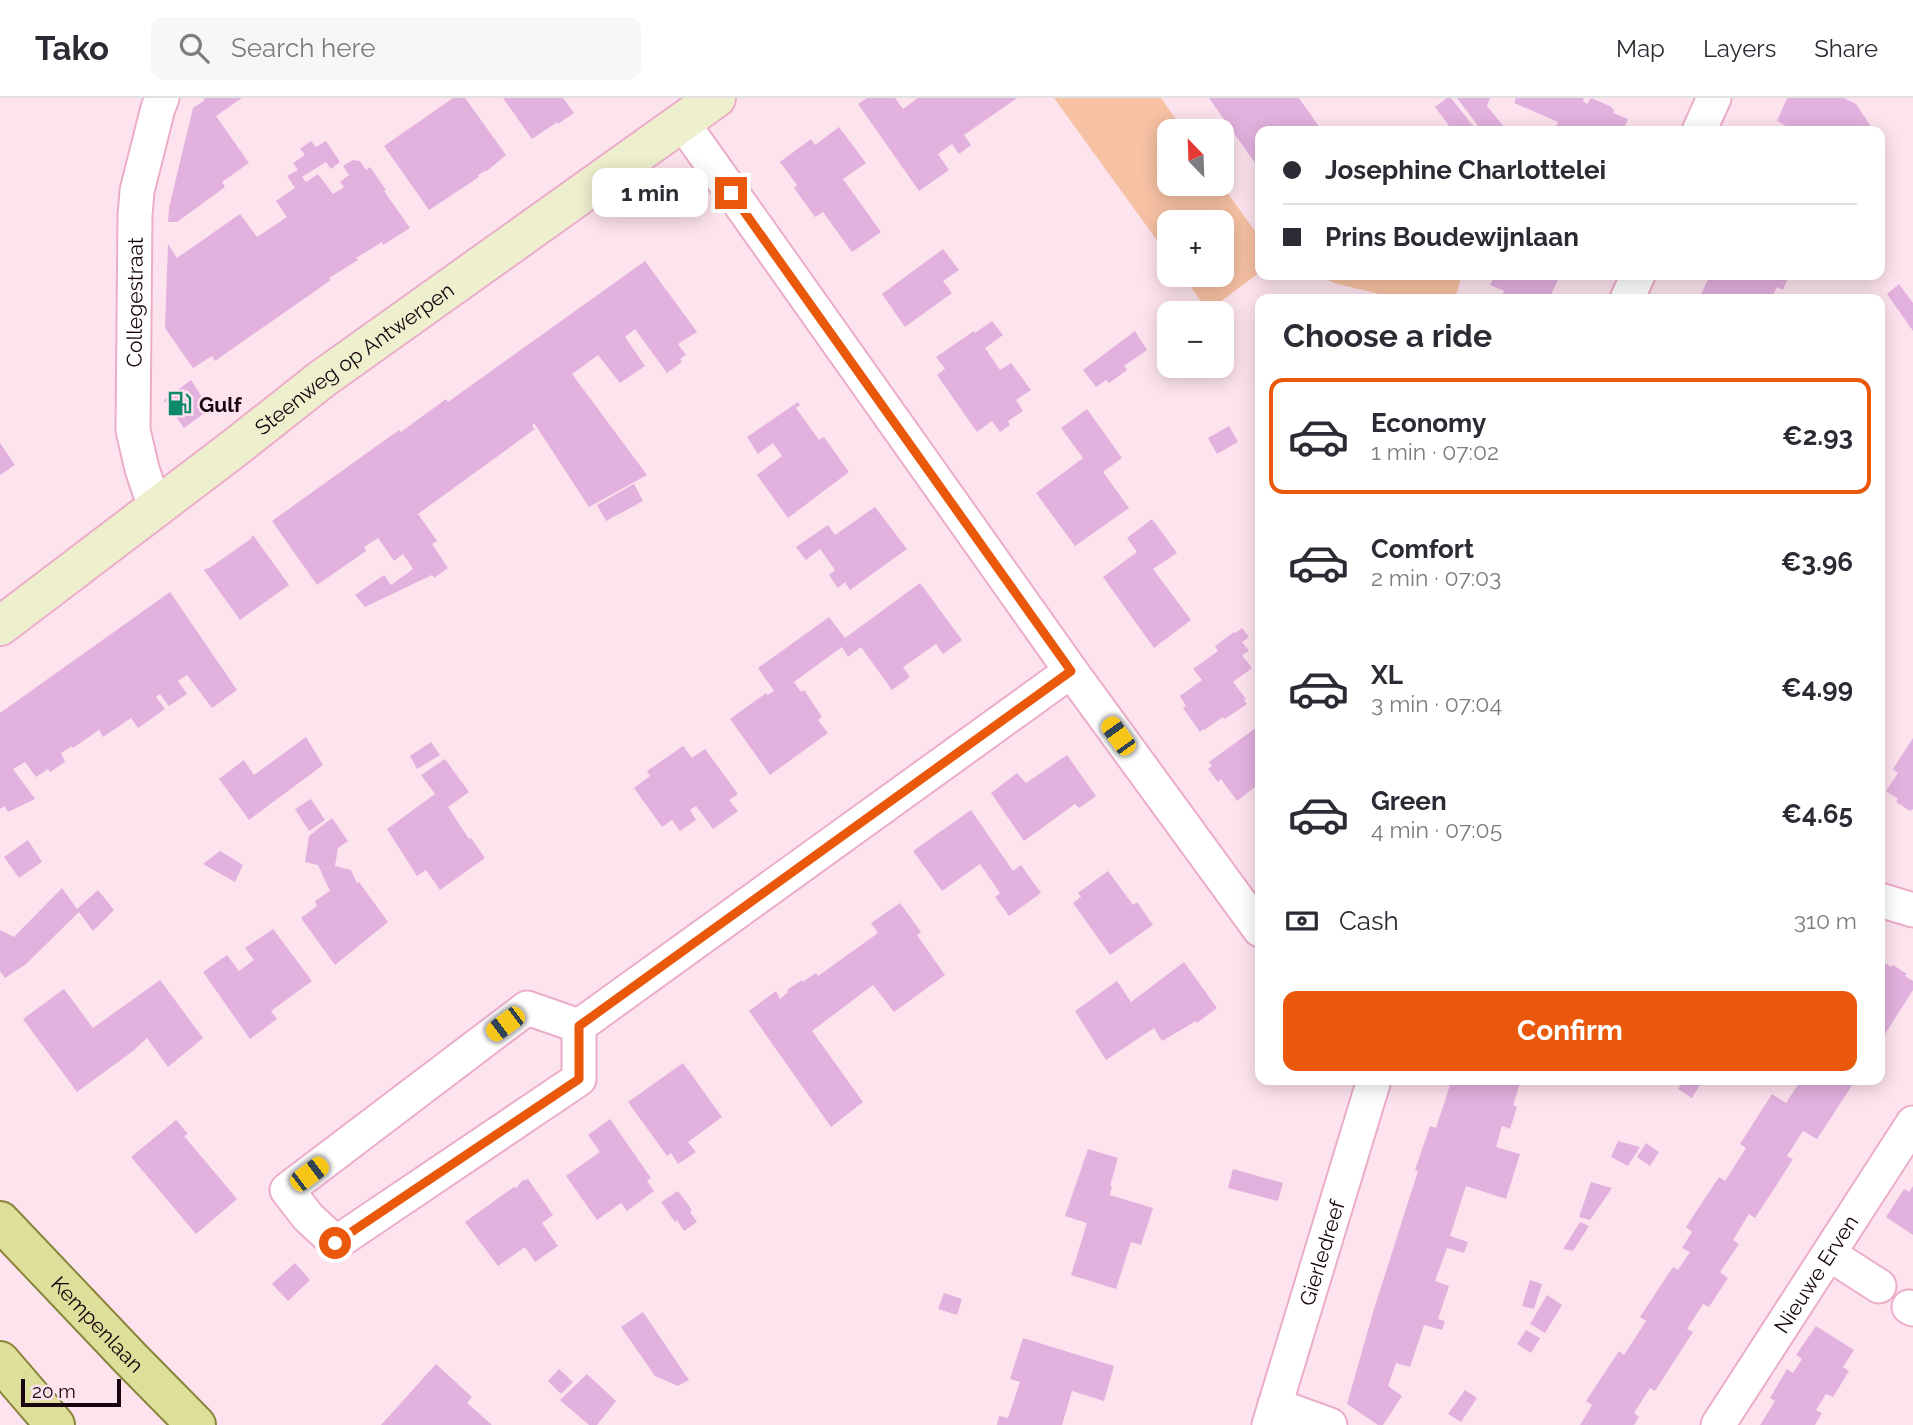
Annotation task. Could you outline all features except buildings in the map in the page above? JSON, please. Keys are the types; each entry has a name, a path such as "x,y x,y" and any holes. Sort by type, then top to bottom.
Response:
{"main road":[{"name":"Kempenlaan","path":"0,1221 197,1425"},
{"path":"0,1262 69,1294"},
{"path":"0,1361 55,1425"}],"street":[{"name":"Collegestraat","path":"155,507 133,430 135,215 138,191 162,98"},
{"name":"Steenweg op Antwerpen","path":"0,626 322,379 716,98"},
{"path":"1701,126 1714,98"},
{"path":"682,122 1071,671 1255,923"},
{"path":"579,1026 1071,671"},
{"path":"1885,902 1913,910"},
{"path":"527,1008 579,1026 579,1079 335,1243 308,1217 287,1191 527,1008"},
{"name":"Gierledreef","path":"1272,1415 1372,1085"},
{"name":"Nieuwe Erven","path":"1718,1425 1913,1124"},
{"path":"1829,1254 1879,1286"},
{"path":"1272,1415 1330,1425"}],"shaded area":[{"path":"1054,98 1161,98 1176,119 1157,119 1157,196 1230,196 1255,231 1255,276 1221,301 1201,301 1191,287 1234,287 1234,210 1157,210 1157,240"},
{"path":"1328,280 1461,280 1456,294 1379,294"}],"place":[{"name":"Gulf","path":"179,404"}],"route":[{"path":"335,1243 579,1079 579,1026 1071,671 731,193"}]}
